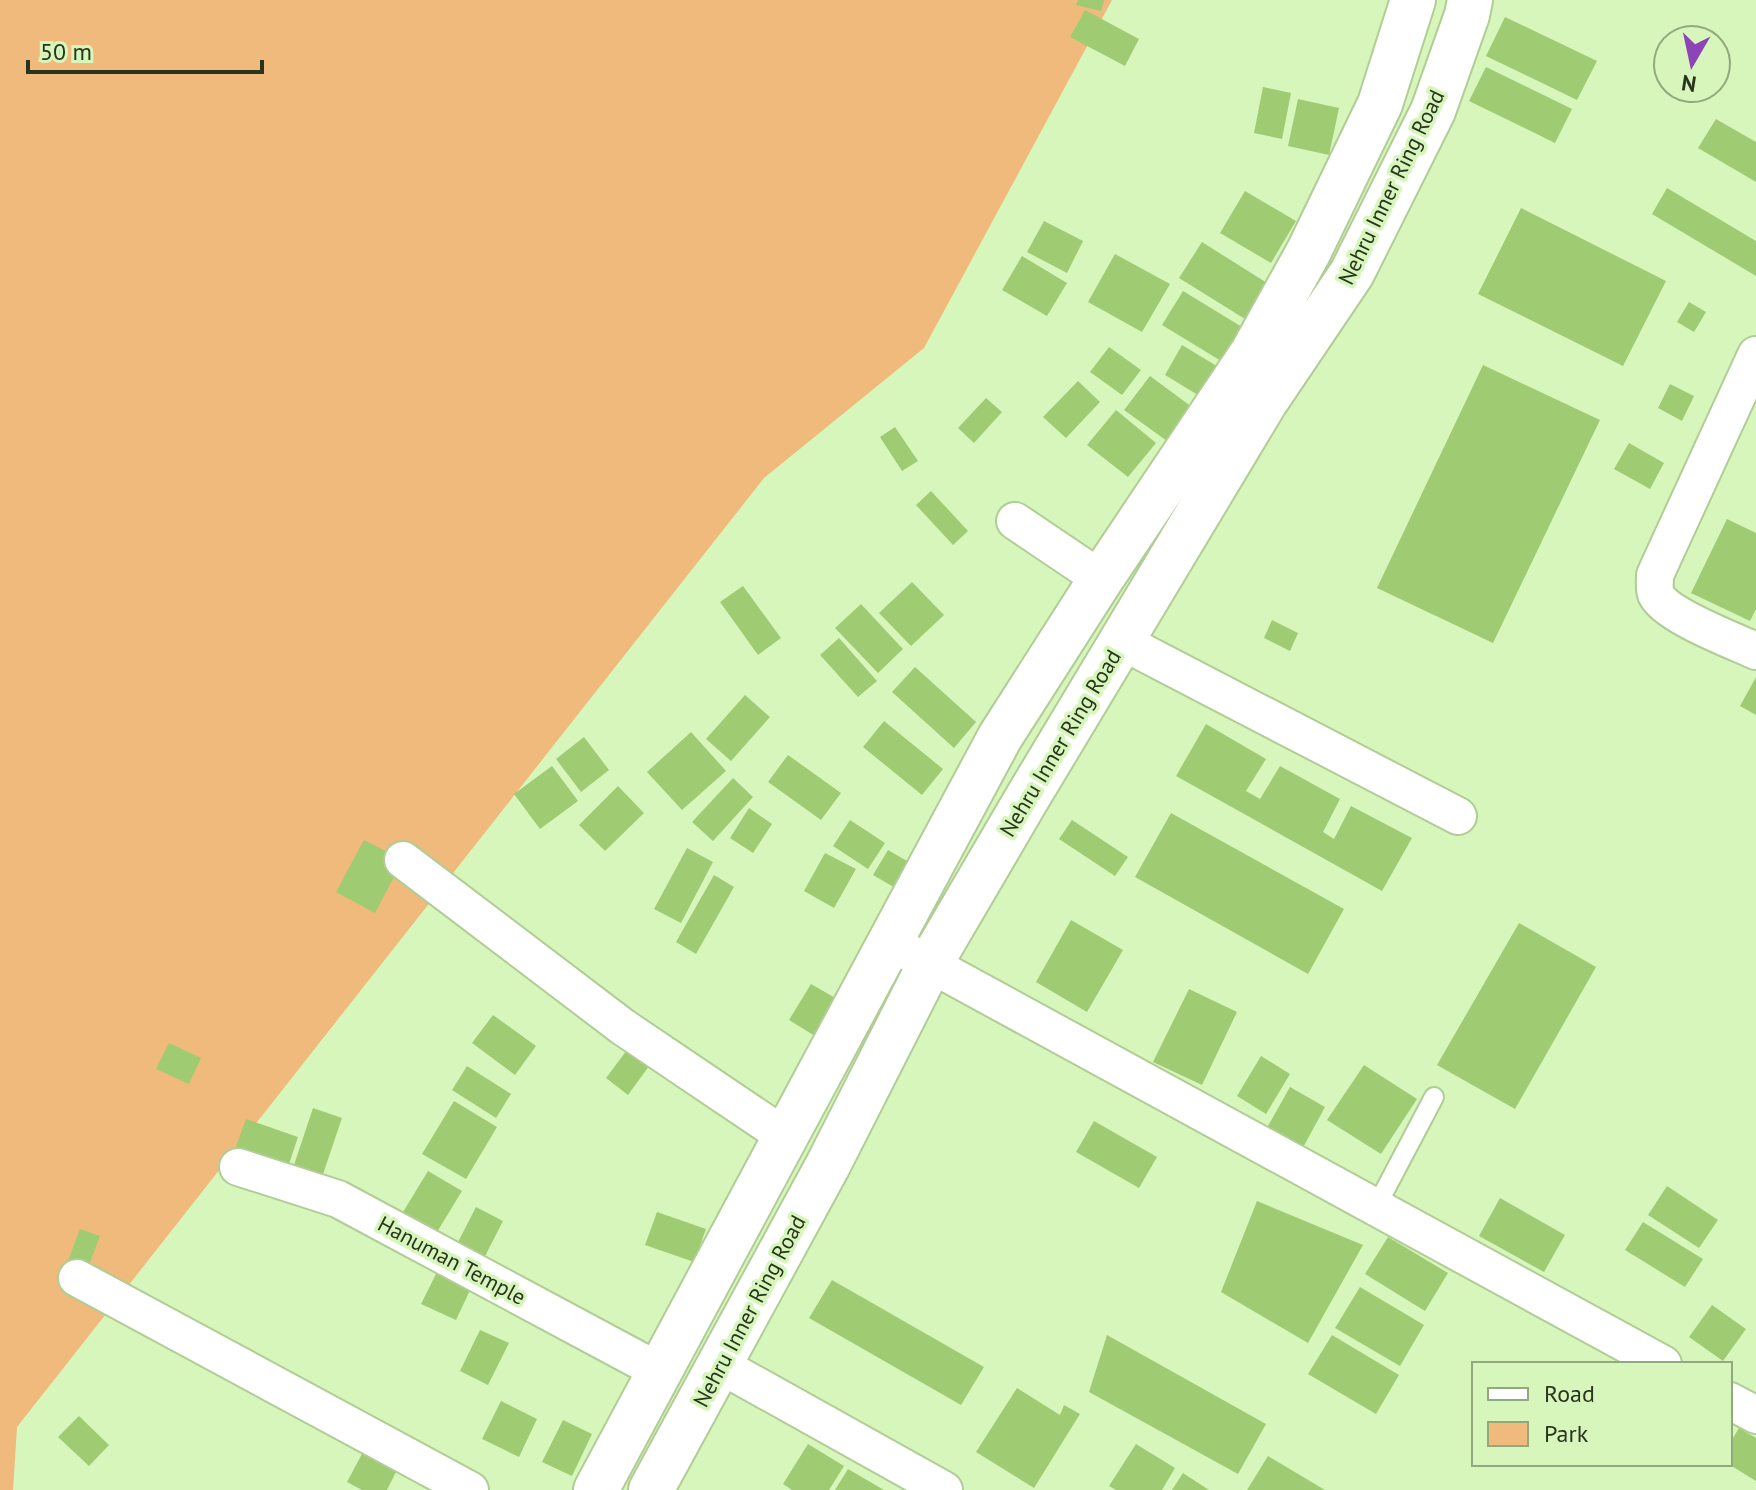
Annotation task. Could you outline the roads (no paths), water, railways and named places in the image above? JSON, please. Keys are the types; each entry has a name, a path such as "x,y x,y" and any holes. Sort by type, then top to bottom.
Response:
{"main road":[{"name":"Nehru Inner Ring Road","path":"596,1490 1000,737 1253,352 1309,251 1380,104 1413,0"},
{"name":"Nehru Inner Ring Road","path":"651,1490 828,1165 930,964 1265,402 1352,273 1433,111 1470,0"}],"street":[{"path":"1756,355 1655,575 1655,593 1666,607 1756,651"},
{"path":"1015,521 1101,579"},
{"path":"1121,641 1458,816"},
{"path":"403,860 623,1027 786,1137"},
{"path":"890,943 1659,1362"},
{"name":"Hanuman Temple","path":"238,1167 338,1199 659,1371"},
{"path":"77,1278 470,1490"},
{"path":"720,1365 944,1490"},
{"path":"1732,1402 1756,1415"}],"lane":[{"path":"1376,1207 1434,1097"}]}
